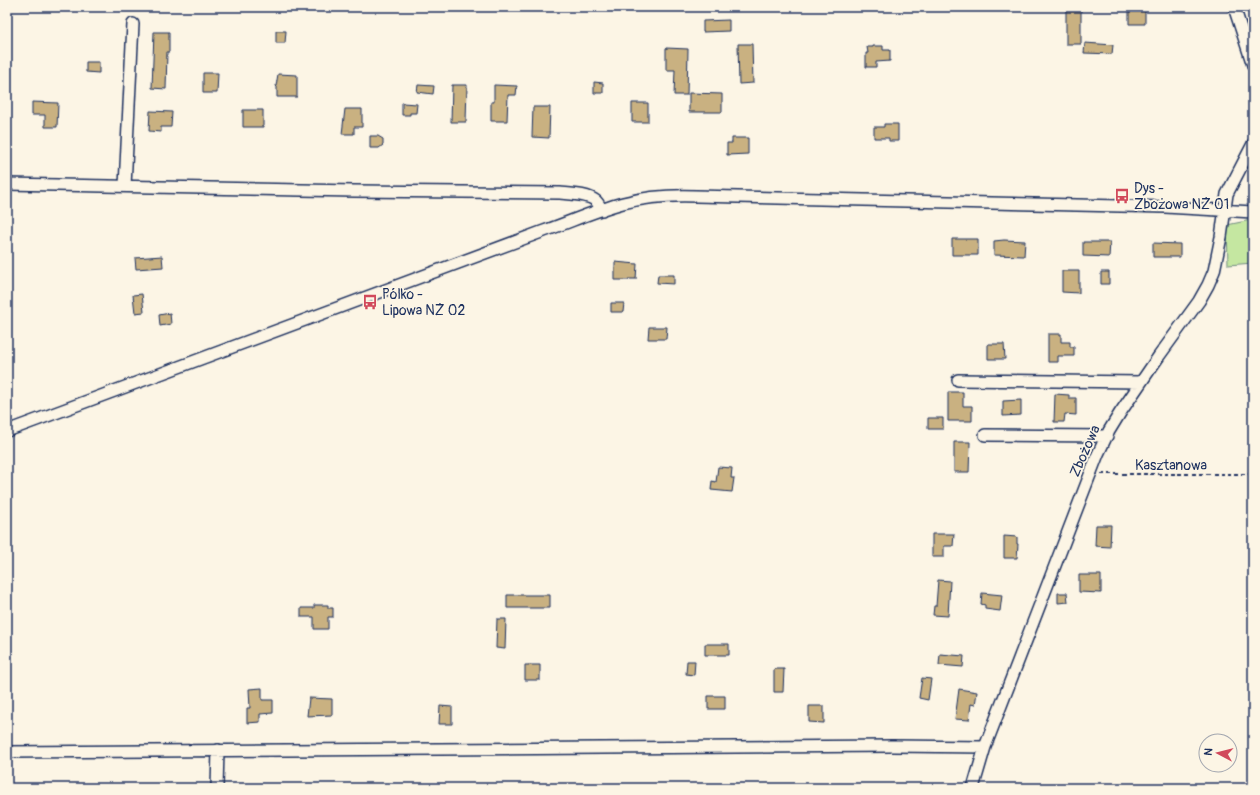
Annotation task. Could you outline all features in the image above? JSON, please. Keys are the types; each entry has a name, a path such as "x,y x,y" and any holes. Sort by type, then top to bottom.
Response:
{"street":[{"path":"1234,7 1253,65"},
{"path":"125,186 133,24"},
{"name":"Zbożowa","path":"973,788 985,747 1090,474 1107,436 1120,413 1199,301 1208,285 1214,271 1222,237 1225,199 1228,189 1253,144"},
{"path":"7,184 560,194 577,195 591,199 598,203 602,210"},
{"path":"7,431 602,210 637,200 688,196 1158,206 1253,212"},
{"path":"958,380 1141,382"},
{"path":"986,435 1107,436"},
{"path":"7,752 884,746 985,747"},
{"path":"217,788 218,750"}],"path":[{"name":"Kasztanowa","path":"1090,474 1253,474"}],"green space":[{"path":"1253,216 1253,263 1228,265 1227,225 1251,220"}],"building":[{"path":"1066,7 1081,7 1081,44 1066,44"},
{"path":"1129,7 1145,7 1145,24 1129,24"},
{"path":"729,20 729,31 703,32 703,21"},
{"path":"276,31 286,31 285,43 276,43"},
{"path":"154,32 169,32 166,89 152,88"},
{"path":"1085,43 1113,45 1112,54 1084,53"},
{"path":"738,44 752,44 753,83 739,84"},
{"path":"883,46 883,50 890,50 890,61 876,62 876,67 866,67 866,53 868,53 867,47"},
{"path":"666,48 688,49 687,95 674,95 675,70 666,70"},
{"path":"86,62 99,62 99,73 86,72"},
{"path":"203,73 218,73 217,93 203,93"},
{"path":"278,74 297,75 297,97 277,97 276,86"},
{"path":"594,82 603,83 603,93 594,93"},
{"path":"418,85 434,86 433,94 417,92"},
{"path":"452,85 467,85 466,122 451,122"},
{"path":"494,85 517,86 516,95 508,95 507,121 491,121 491,102 494,102"},
{"path":"689,93 722,94 722,112 689,112"},
{"path":"32,102 58,103 57,127 45,127 45,115 32,115"},
{"path":"402,103 417,104 416,113 402,115"},
{"path":"632,103 648,103 648,122 632,122"},
{"path":"533,107 550,107 549,138 532,137"},
{"path":"345,109 362,109 362,127 354,127 354,134 342,134"},
{"path":"243,110 263,110 263,127 243,127"},
{"path":"150,111 172,112 171,127 161,127 161,132 149,131"},
{"path":"884,124 898,124 898,141 889,141 889,138 874,138 874,127 884,127"},
{"path":"370,136 378,136 383,139 383,145 379,148 370,148"},
{"path":"732,138 748,138 748,154 727,155 727,143 732,143"},
{"path":"952,239 978,239 978,255 952,255"},
{"path":"994,241 1025,241 1024,256 994,255"},
{"path":"1083,242 1110,242 1109,257 1083,256"},
{"path":"1153,243 1180,244 1180,257 1153,257"},
{"path":"162,256 163,267 136,269 135,258"},
{"path":"615,262 637,264 636,279 615,280"},
{"path":"1062,271 1079,271 1079,293 1062,292"},
{"path":"1101,272 1109,272 1109,284 1101,284"},
{"path":"658,275 674,275 674,284 657,283"},
{"path":"142,294 144,312 135,313 133,295"},
{"path":"611,303 624,303 623,312 611,312"},
{"path":"170,313 171,324 160,326 159,315"},
{"path":"649,327 667,327 666,339 648,339"},
{"path":"1048,334 1061,334 1061,342 1070,342 1070,347 1074,347 1074,356 1058,356 1058,362 1048,362"},
{"path":"988,344 1004,344 1005,359 988,359"},
{"path":"948,392 963,392 963,406 972,406 972,421 948,421"},
{"path":"1055,394 1069,395 1069,398 1076,398 1076,415 1065,414 1064,422 1054,422"},
{"path":"1021,400 1021,415 1003,416 1003,401"},
{"path":"928,418 943,418 943,429 928,429"},
{"path":"954,442 970,442 969,472 954,472"},
{"path":"718,467 732,468 731,478 734,478 732,492 711,490 712,481 716,482"},
{"path":"1096,525 1111,525 1110,547 1095,546"},
{"path":"932,534 954,534 953,546 944,546 944,557 932,557"},
{"path":"1004,536 1017,537 1017,558 1004,558"},
{"path":"1079,575 1101,575 1101,593 1079,592"},
{"path":"938,580 950,581 948,616 933,615 934,606 936,606"},
{"path":"982,593 1002,595 1000,611 985,609 985,605 981,604"},
{"path":"1058,593 1067,593 1068,602 1058,603"},
{"path":"507,595 550,595 550,608 507,608"},
{"path":"314,605 328,605 328,608 333,608 333,617 328,617 328,629 314,629 314,617 301,617 301,608 314,608"},
{"path":"497,619 506,619 505,649 496,648"},
{"path":"705,644 729,644 729,655 705,655"},
{"path":"940,654 964,656 963,667 939,665"},
{"path":"687,661 695,661 694,675 686,674"},
{"path":"525,665 540,665 540,680 525,680"},
{"path":"774,669 784,669 783,692 774,692"},
{"path":"922,678 931,679 928,700 919,698"},
{"path":"262,688 262,700 273,700 273,713 260,714 260,722 247,723 247,708 250,708 249,689"},
{"path":"959,689 977,692 975,705 971,704 969,720 955,719"},
{"path":"708,696 725,696 725,709 708,709"},
{"path":"309,698 332,699 332,715 307,716"},
{"path":"440,706 452,707 452,724 439,724"},
{"path":"809,706 824,706 824,723 809,722"}],"place":[{"name":"Dys - Zbożowa NŻ 01","path":"1122,196"},
{"name":"Pólko - Lipowa NŻ 02","path":"370,302"}]}
